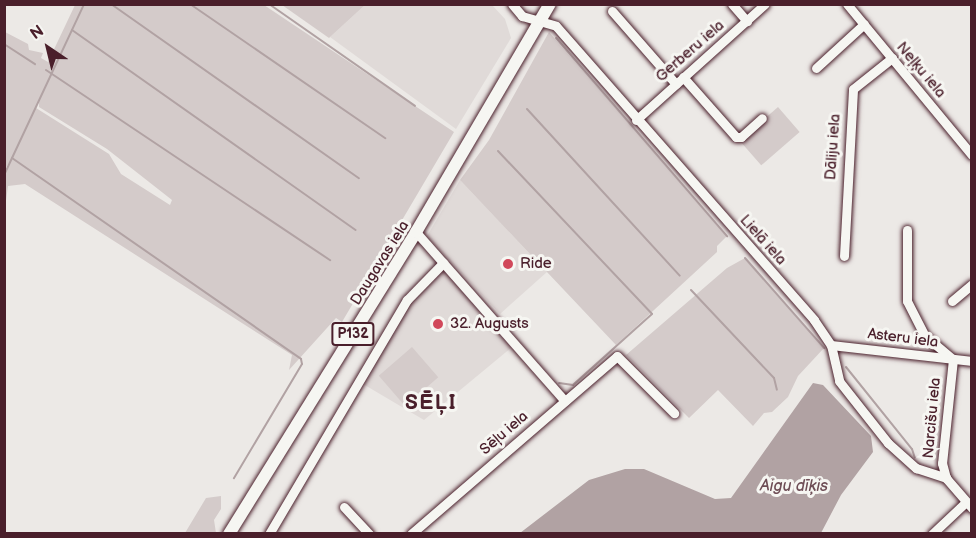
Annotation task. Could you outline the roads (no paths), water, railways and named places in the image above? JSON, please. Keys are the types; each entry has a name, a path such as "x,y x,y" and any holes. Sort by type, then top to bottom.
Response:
{"main road":[{"name":"Daugavas iela","path":"229,534 416,232 550,4"}],"street":[{"name":"Lielā iela","path":"512,4 522,16 556,26 636,120 814,320 831,345 839,381 888,443 916,468 946,478"},
{"path":"732,4 747,21"},
{"name":"Gerberu iela","path":"636,120 765,4"},
{"name":"Neļķu iela","path":"847,4 972,154"},
{"path":"612,11 736,137 741,137 762,118"},
{"path":"816,68 864,24"},
{"name":"Dāliju iela","path":"844,256 853,89 892,58"},
{"path":"907,230 907,301 924,335 953,360"},
{"path":"416,232 565,401"},
{"path":"269,534 408,300 443,263"},
{"path":"952,301 972,284"},
{"path":"916,355 924,335"},
{"name":"Asteru iela","path":"831,345 972,361"},
{"name":"Sēļu iela","path":"411,534 617,356 674,413"},
{"name":"Narcišu iela","path":"946,478 942,463 953,360"},
{"path":"932,534 969,505 946,478"},
{"path":"344,507 369,534"}],"water":[{"name":"Aigu dīķis","path":"813,383 823,385 871,436 873,452 841,495 821,533 520,533 589,480 625,469 644,469 715,499 731,498"}],"waterway":[{"path":"5,173 84,4"},
{"path":"111,4 359,178"},
{"path":"190,4 385,138"},
{"path":"269,4 415,106"},
{"path":"72,30 355,230"},
{"path":"556,38 727,236"},
{"path":"4,44 35,64"},
{"path":"46,70 330,260"},
{"path":"527,109 680,276"},
{"path":"498,151 652,314 573,385 559,383"},
{"path":"12,158 301,359 302,364 234,478"},
{"path":"745,258 824,348"},
{"path":"691,290 774,378 777,390"},
{"path":"846,367 912,449 915,458"}],"place":[{"name":"Ride","path":"508,264"},
{"name":"32. Augusts","path":"438,324"}],"district":[{"name":"SĒĻI","path":"431,403"}]}
